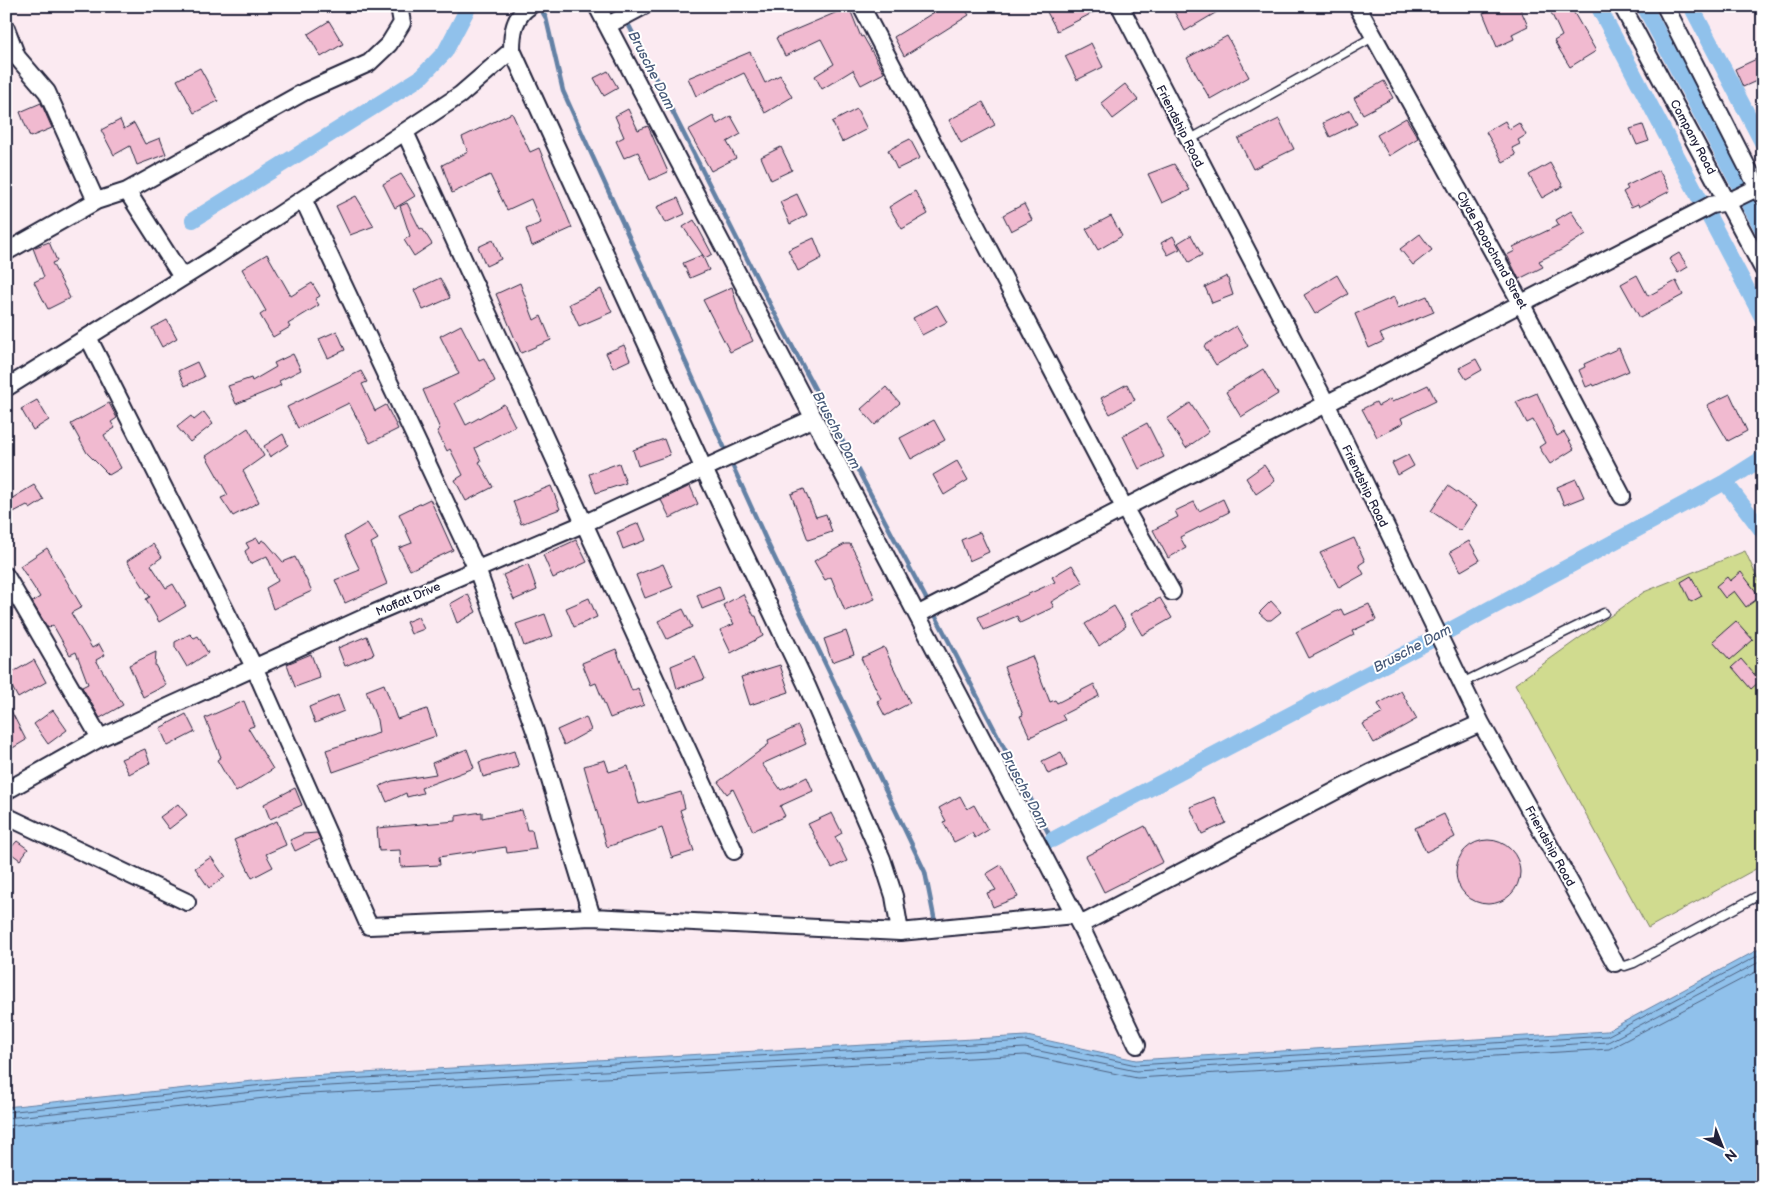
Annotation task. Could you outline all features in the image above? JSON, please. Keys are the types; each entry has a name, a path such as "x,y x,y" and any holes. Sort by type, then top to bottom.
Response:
{"street":[{"path":"6,252 96,201 127,191 304,92 369,63 389,44 402,23 399,6"},
{"path":"598,6 814,418 926,610 1137,1045"},
{"path":"861,6 1125,508 1172,592"},
{"name":"Friendship Road","path":"1120,6 1326,403 1481,723 1615,963"},
{"name":"Clyde Roopchand Street","path":"1357,6 1521,303 1622,496"},
{"name":"Company Road","path":"1622,6 1733,199 1763,269"},
{"path":"926,610 1705,208 1759,190 1665,6"},
{"path":"527,8 517,20 512,32 512,50 708,466 807,686 882,859 894,896 900,932"},
{"path":"608,24 640,8"},
{"path":"6,28 17,57 47,92 96,201"},
{"path":"6,388 88,338 405,132 460,95 512,50"},
{"path":"405,132 734,851"},
{"path":"127,191 182,277"},
{"path":"303,200 477,569 535,731 592,918"},
{"path":"88,338 255,670 368,926 592,918 900,932 1077,920 1370,773 1481,723"},
{"name":"Moffatt Drive","path":"6,791 100,738 255,670 372,614 583,524 814,418"},
{"path":"6,576 100,738"},
{"path":"6,816 187,902"}],"lane":[{"path":"1188,140 1373,37"},
{"path":"1462,683 1604,613"},
{"path":"1615,963 1625,966 1634,963 1763,893"}],"green space":[{"path":"1745,551 1763,590 1763,865 1648,928 1515,684 1644,592"}],"water":[{"path":"1763,947 1763,1188 6,1188 6,1107 291,1077 1027,1036 1136,1060 1607,1031"}],"building":[{"path":"944,6 963,6 969,15 904,56 894,37"},
{"path":"1054,6 1106,6 1057,31 1046,10"},
{"path":"1171,6 1227,6 1185,31"},
{"path":"1497,6 1519,6 1528,26 1512,34 1514,39 1497,47 1483,13"},
{"path":"1548,6 1570,6 1596,51 1570,67 1554,41 1562,36"},
{"path":"849,7 861,37 863,36 884,73 861,85 853,70 822,89 815,76 834,64 821,39 785,56 776,38"},
{"path":"329,21 343,44 321,57 308,34"},
{"path":"1227,36 1249,77 1210,99 1187,58"},
{"path":"1091,43 1103,67 1077,80 1065,56"},
{"path":"750,52 765,83 780,75 792,97 765,113 744,73 696,96 688,78"},
{"path":"1763,56 1763,78 1743,87 1735,69"},
{"path":"200,68 218,101 194,113 177,80"},
{"path":"608,71 618,88 604,96 594,78"},
{"path":"1384,81 1393,98 1363,114 1354,98"},
{"path":"1125,84 1138,100 1113,119 1101,103"},
{"path":"983,102 995,125 961,143 949,120"},
{"path":"41,103 52,128 30,137 20,112"},
{"path":"628,109 638,130 648,126 668,172 650,180 638,152 624,158 616,141 624,137 615,116"},
{"path":"857,109 867,129 842,142 832,122"},
{"path":"1350,110 1357,124 1330,137 1323,123"},
{"path":"512,113 530,152 539,148 572,228 532,246 526,229 541,223 531,199 507,210 490,175 452,193 442,165 468,152 462,137"},
{"path":"713,116 717,124 731,116 741,134 727,142 736,158 711,171 688,130"},
{"path":"1406,118 1418,138 1389,156 1377,135"},
{"path":"1279,119 1294,149 1253,169 1238,139"},
{"path":"120,120 124,129 134,123 145,144 160,138 166,154 137,165 130,146 114,155 101,130"},
{"path":"1505,121 1509,129 1519,123 1526,135 1518,140 1520,144 1512,148 1516,155 1503,162 1486,132"},
{"path":"1643,125 1649,141 1637,145 1630,129"},
{"path":"910,139 920,158 897,169 888,150"},
{"path":"781,147 792,170 771,180 761,157"},
{"path":"1550,163 1563,186 1542,198 1529,175"},
{"path":"1174,164 1190,190 1162,203 1148,174"},
{"path":"1659,170 1670,191 1639,207 1638,204 1631,207 1623,192 1628,189 1626,186"},
{"path":"401,174 415,196 395,208 383,184"},
{"path":"915,191 928,214 902,229 889,207"},
{"path":"797,194 807,215 790,224 780,202"},
{"path":"356,196 374,226 350,235 336,206"},
{"path":"678,198 685,214 665,223 657,207"},
{"path":"407,203 420,229 422,228 432,244 414,256 404,240 410,236 400,206"},
{"path":"1024,204 1032,220 1011,231 1003,215"},
{"path":"1571,211 1586,234 1539,261 1543,267 1519,279 1507,255 1515,251 1513,247 1559,225 1556,220"},
{"path":"1111,216 1122,236 1098,250 1086,229"},
{"path":"694,220 712,254 705,258 683,227"},
{"path":"1420,234 1432,250 1413,265 1400,249"},
{"path":"1191,235 1202,255 1189,262 1178,243"},
{"path":"1173,236 1180,249 1168,255 1161,243"},
{"path":"814,238 822,258 798,271 788,250"},
{"path":"493,240 501,259 486,266 478,247"},
{"path":"49,242 57,261 52,263 70,298 48,309 34,282 44,277 33,248"},
{"path":"1679,253 1688,267 1678,273 1669,259"},
{"path":"267,254 291,296 312,283 320,296 315,299 319,305 288,324 290,327 273,337 260,315 266,311 242,269"},
{"path":"702,255 709,270 690,278 683,263"},
{"path":"1337,275 1348,294 1315,314 1304,295"},
{"path":"1637,275 1648,296 1676,281 1683,295 1640,318 1621,284"},
{"path":"1227,276 1233,295 1212,303 1205,287"},
{"path":"440,278 450,298 423,310 414,290"},
{"path":"520,283 534,320 541,316 551,340 521,353 496,294"},
{"path":"732,287 739,312 753,341 730,352 703,300"},
{"path":"601,289 612,312 579,326 569,304"},
{"path":"1427,296 1434,312 1380,334 1384,341 1369,348 1355,314 1394,297 1398,308"},
{"path":"937,305 947,322 922,335 913,318"},
{"path":"167,320 177,338 162,347 152,328"},
{"path":"461,325 479,360 484,358 495,381 455,403 466,425 504,404 515,426 475,448 481,461 479,462 493,487 466,501 455,480 463,475 450,449 447,451 437,431 440,429 423,390 459,374 440,336"},
{"path":"1236,326 1248,346 1216,365 1204,346"},
{"path":"337,331 345,350 328,358 319,339"},
{"path":"624,345 630,360 613,368 606,353"},
{"path":"1619,348 1629,371 1594,386 1593,384 1586,387 1579,370 1585,367 1584,364"},
{"path":"293,354 301,370 279,381 281,385 236,404 228,386 251,378 252,381 276,367 274,363"},
{"path":"1476,359 1482,370 1466,379 1459,368"},
{"path":"197,362 204,377 185,386 178,371"},
{"path":"1263,369 1278,394 1241,417 1226,392"},
{"path":"361,371 367,382 362,384 375,411 386,405 398,429 370,443 349,403 298,428 287,407"},
{"path":"1127,384 1135,400 1110,414 1101,398"},
{"path":"1428,385 1436,401 1401,418 1403,423 1377,437 1362,409 1376,402 1378,406 1391,399 1392,402"},
{"path":"886,387 900,403 875,425 861,409"},
{"path":"1537,393 1557,436 1564,432 1574,449 1550,464 1539,447 1545,443 1533,420 1527,423 1516,402"},
{"path":"1730,394 1747,431 1728,441 1707,405"},
{"path":"37,400 49,420 33,430 21,409"},
{"path":"109,403 117,418 111,422 115,428 104,435 121,468 109,475 87,453 71,424"},
{"path":"1190,403 1209,432 1186,448 1167,419"},
{"path":"204,412 213,424 190,442 177,427 191,416 194,420"},
{"path":"934,420 945,440 911,459 900,438"},
{"path":"1147,423 1164,457 1139,469 1123,436"},
{"path":"248,428 264,456 243,471 259,502 233,516 221,498 228,495 206,456"},
{"path":"283,434 288,445 270,457 264,446"},
{"path":"664,439 670,455 638,466 633,450"},
{"path":"1408,455 1414,466 1398,475 1392,463"},
{"path":"957,461 968,480 944,495 933,475"},
{"path":"619,463 626,483 596,493 589,474"},
{"path":"1264,465 1275,481 1256,494 1246,478"},
{"path":"1576,479 1584,497 1564,505 1557,487"},
{"path":"34,485 44,500 30,509 27,505 6,516 6,502"},
{"path":"551,486 560,509 521,524 513,501"},
{"path":"690,486 698,504 670,518 661,500"},
{"path":"1448,486 1477,506 1460,531 1431,511"},
{"path":"804,489 816,517 826,514 832,532 808,540 791,494"},
{"path":"430,499 453,550 410,570 399,548 412,543 399,514"},
{"path":"1223,499 1229,512 1180,537 1186,548 1168,558 1153,530 1178,517 1175,511 1194,502 1199,511"},
{"path":"367,523 378,539 371,543 387,584 345,603 335,580 360,570 344,537"},
{"path":"639,523 646,540 623,549 617,532"},
{"path":"980,532 989,552 969,561 961,540"},
{"path":"257,538 260,543 262,540 266,542 283,562 295,557 312,591 273,609 266,588 278,581 267,556 250,564 245,551 249,548 246,543"},
{"path":"1354,538 1365,561 1359,565 1364,574 1339,588 1320,553"},
{"path":"576,540 587,562 553,578 543,555"},
{"path":"1469,541 1480,560 1461,571 1450,552"},
{"path":"153,544 162,557 151,565 166,588 173,584 186,606 159,622 146,599 150,597 127,561"},
{"path":"845,544 850,544 862,566 875,599 845,611 831,577 825,580 814,561"},
{"path":"47,548 82,607 71,613 92,648 99,644 105,655 96,660 123,705 100,718 82,687 88,684 76,652 70,655 53,625 48,628 32,602 40,597 20,566"},
{"path":"528,564 537,590 514,600 503,575"},
{"path":"663,564 673,587 645,598 636,575"},
{"path":"1072,565 1083,583 1051,602 1054,607 1020,623 1017,616 984,630 978,617 1055,582 1052,577"},
{"path":"1741,572 1760,597 1746,607 1734,591 1725,598 1716,586 1727,577 1730,581"},
{"path":"1691,576 1702,596 1691,602 1681,582"},
{"path":"719,586 724,600 702,609 697,595"},
{"path":"468,594 476,612 457,623 450,604"},
{"path":"743,594 754,616 756,616 763,636 731,653 720,630 734,624 723,605"},
{"path":"589,598 597,617 574,627 566,608"},
{"path":"1160,598 1172,618 1142,635 1130,614"},
{"path":"1271,601 1281,612 1271,620 1267,620 1259,613"},
{"path":"1369,604 1376,620 1352,631 1354,635 1309,658 1296,632 1341,609 1344,615"},
{"path":"1114,606 1126,626 1099,646 1085,624"},
{"path":"683,609 692,627 667,639 658,621"},
{"path":"545,614 553,636 524,646 516,624"},
{"path":"418,617 424,629 411,634 406,622"},
{"path":"1736,621 1753,640 1730,660 1713,641"},
{"path":"846,631 854,654 832,662 824,639"},
{"path":"190,634 194,638 198,636 208,653 187,667 175,647 175,642"},
{"path":"367,636 374,654 345,666 338,648"},
{"path":"884,647 910,703 885,716 877,701 881,699 861,658"},
{"path":"616,649 632,691 638,688 644,705 610,718 596,683 591,685 582,663"},
{"path":"156,652 155,665 166,685 143,697 129,665"},
{"path":"311,654 320,678 295,687 287,664"},
{"path":"695,656 705,679 677,689 671,666"},
{"path":"1032,656 1050,702 1055,700 1057,703 1094,684 1099,696 1062,715 1065,720 1030,737 1020,716 1023,715 1004,667"},
{"path":"1741,659 1760,681 1751,689 1732,667"},
{"path":"34,660 46,682 18,698 6,676"},
{"path":"780,665 789,692 750,705 741,677"},
{"path":"384,684 397,719 427,709 436,736 333,772 326,750 379,733 377,720 366,691"},
{"path":"1401,691 1417,719 1374,743 1363,724 1383,713 1378,704"},
{"path":"338,695 344,711 315,723 309,707"},
{"path":"6,701 26,740 6,752"},
{"path":"244,701 254,726 248,728 273,769 236,792 217,760 221,757 205,718"},
{"path":"53,710 67,730 48,744 34,724"},
{"path":"186,714 195,732 168,746 160,728"},
{"path":"586,717 591,730 564,745 557,730"},
{"path":"798,726 806,744 762,764 781,790 807,777 813,791 780,806 785,816 753,831 733,789 727,794 718,782 769,744 768,740"},
{"path":"145,749 150,763 129,774 121,759"},
{"path":"467,749 474,768 421,788 423,793 407,797 406,793 387,802 380,786 392,781 436,774 432,763"},
{"path":"514,751 519,767 483,777 479,762"},
{"path":"1061,752 1067,766 1048,774 1042,761"},
{"path":"605,760 609,772 628,766 639,804 681,792 685,808 680,810 694,851 672,858 662,828 607,847 584,766"},
{"path":"295,788 302,805 270,819 264,804"},
{"path":"960,796 967,809 974,805 988,830 975,838 972,833 954,842 943,822 946,821 939,808"},
{"path":"1214,797 1226,823 1202,834 1190,807"},
{"path":"178,804 187,815 169,829 160,817"},
{"path":"522,810 527,830 532,830 536,849 507,853 506,847 439,857 440,865 401,867 400,850 379,851 377,828 456,821 456,816 482,812 482,818"},
{"path":"832,813 842,833 835,837 847,861 832,868 808,824"},
{"path":"1444,814 1455,837 1426,852 1415,828"},
{"path":"277,821 286,845 266,854 273,867 252,878 234,840"},
{"path":"1145,826 1163,862 1104,892 1086,856"},
{"path":"317,833 320,839 295,851 290,840 303,834"},
{"path":"1482,840 1494,840 1511,849 1518,860 1520,872 1518,884 1511,895 1494,904 1482,904 1470,899 1461,890 1456,878 1456,866 1461,854 1470,845"},
{"path":"17,841 28,849 20,860 8,851"},
{"path":"211,857 225,877 209,888 195,868"},
{"path":"1001,865 1018,897 993,907 987,893 996,890 986,874"}],"waterway":[{"path":"193,220 420,78 445,52 469,6"},
{"path":"539,6 546,18 563,91 768,544 925,872 935,922"},
{"name":"Brusche Dam","path":"619,6 773,310 929,604"},
{"path":"1598,6 1763,319"},
{"path":"1644,6 1763,230"},
{"path":"1691,6 1763,144"},
{"path":"1725,482 1763,458"},
{"name":"Brusche Dam","path":"1052,840 1439,636 1725,482 1763,532"},
{"name":"Brusche Dam","path":"933,611 1052,840"}]}
